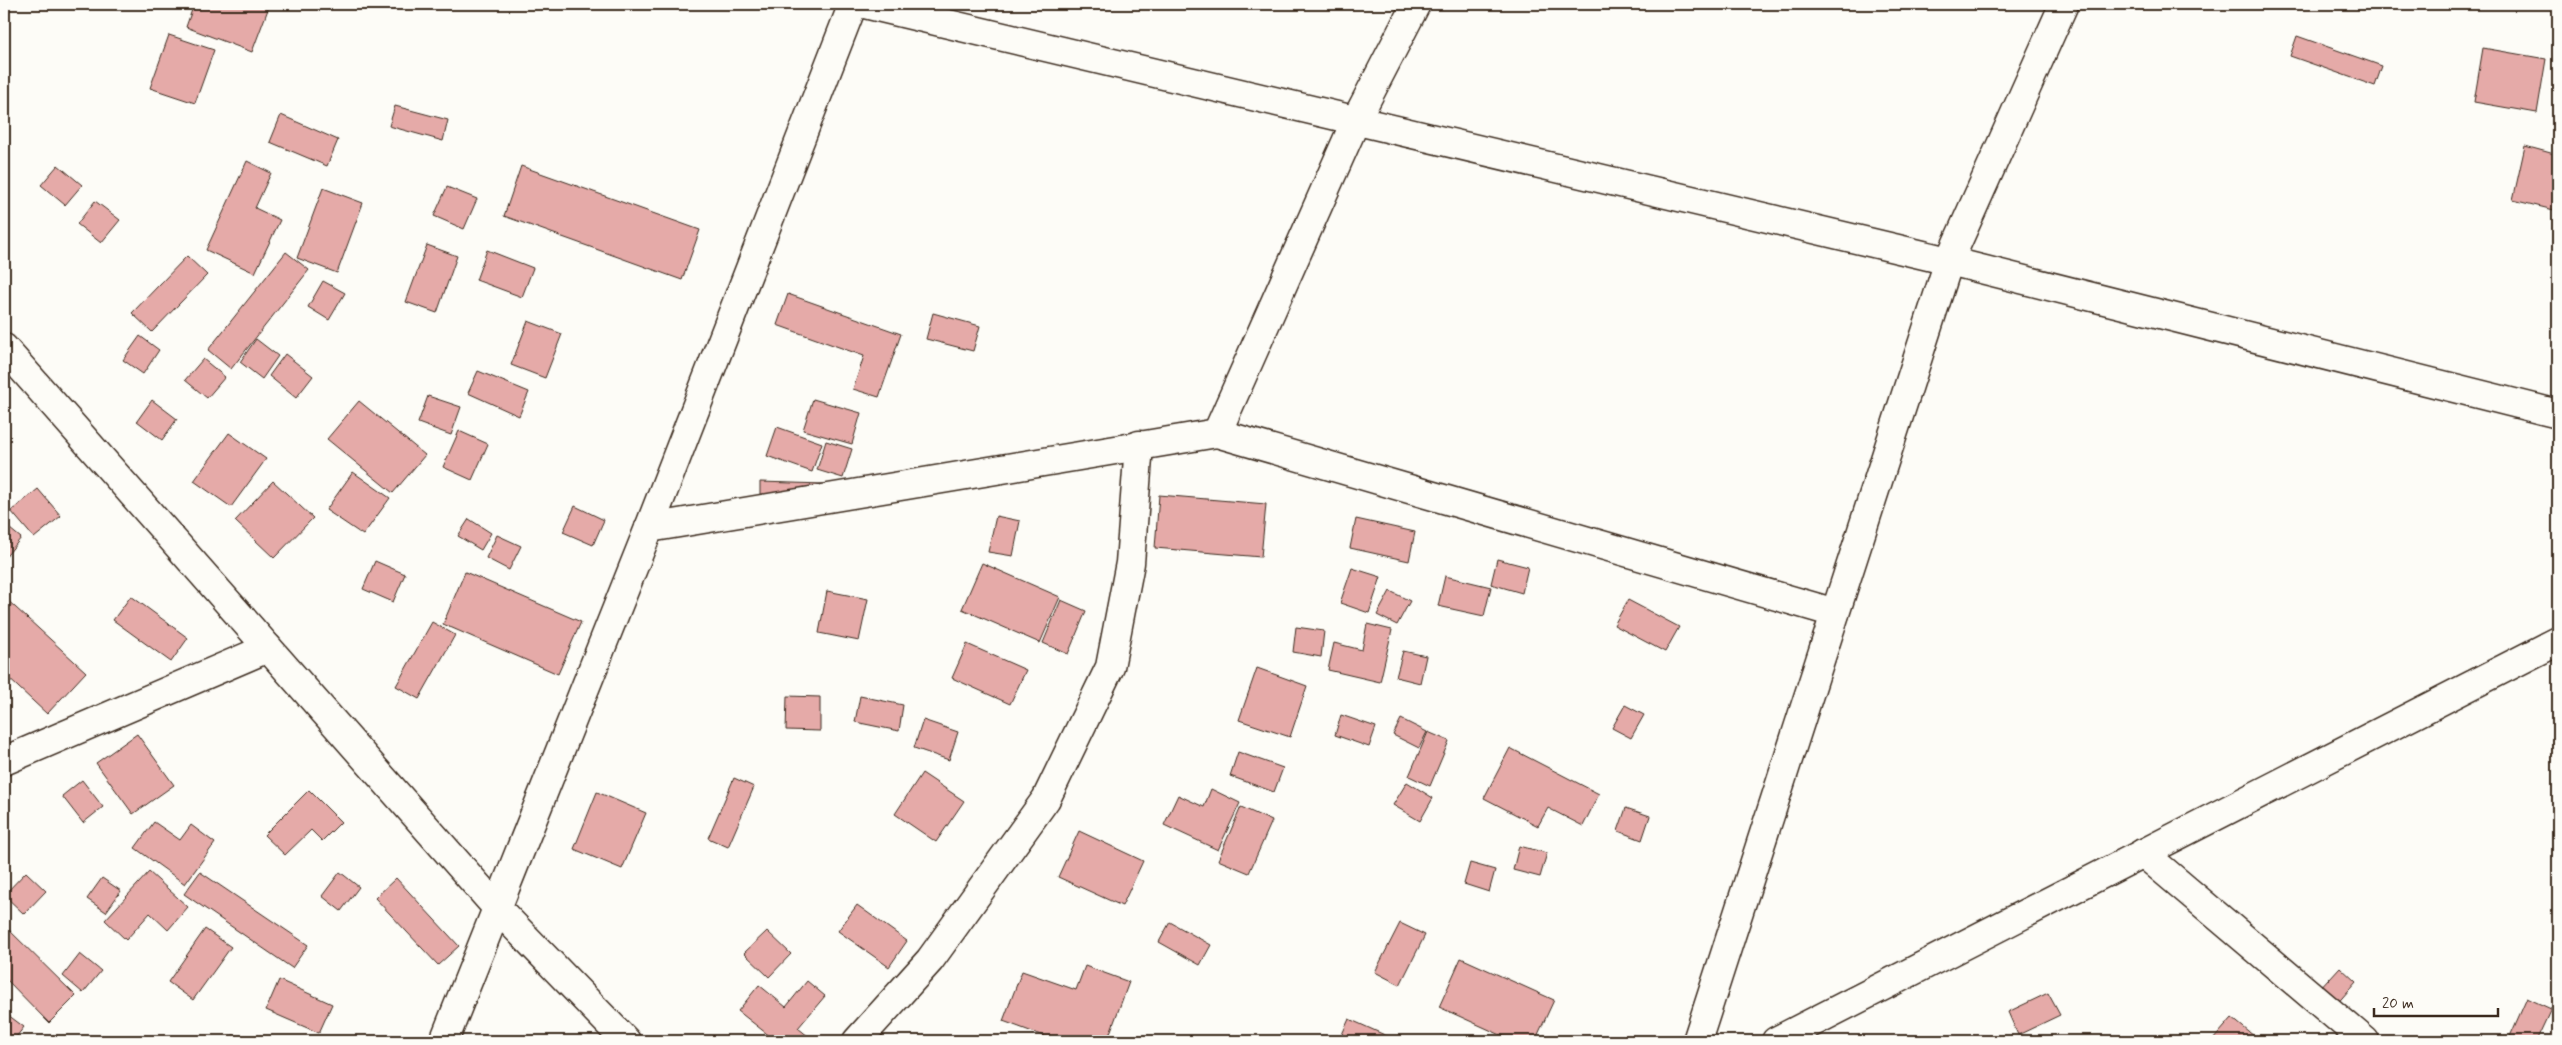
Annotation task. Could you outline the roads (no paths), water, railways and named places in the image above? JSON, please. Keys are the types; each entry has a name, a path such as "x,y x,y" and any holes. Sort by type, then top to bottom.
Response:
{"street":[{"path":"444,1041 649,528 853,4"},
{"path":"864,4 1949,261 2558,414"},
{"path":"1217,433 1356,120 1416,4"},
{"path":"1697,1041 1949,261 2064,4"},
{"path":"4,348 498,909 626,1041"},
{"path":"649,528 1217,433 1835,613"},
{"path":"857,1041 930,960 1046,799 1110,667 1130,563 1139,446"},
{"path":"1776,1041 2558,641"},
{"path":"4,761 268,648"},
{"path":"2143,854 2365,1041"}]}
